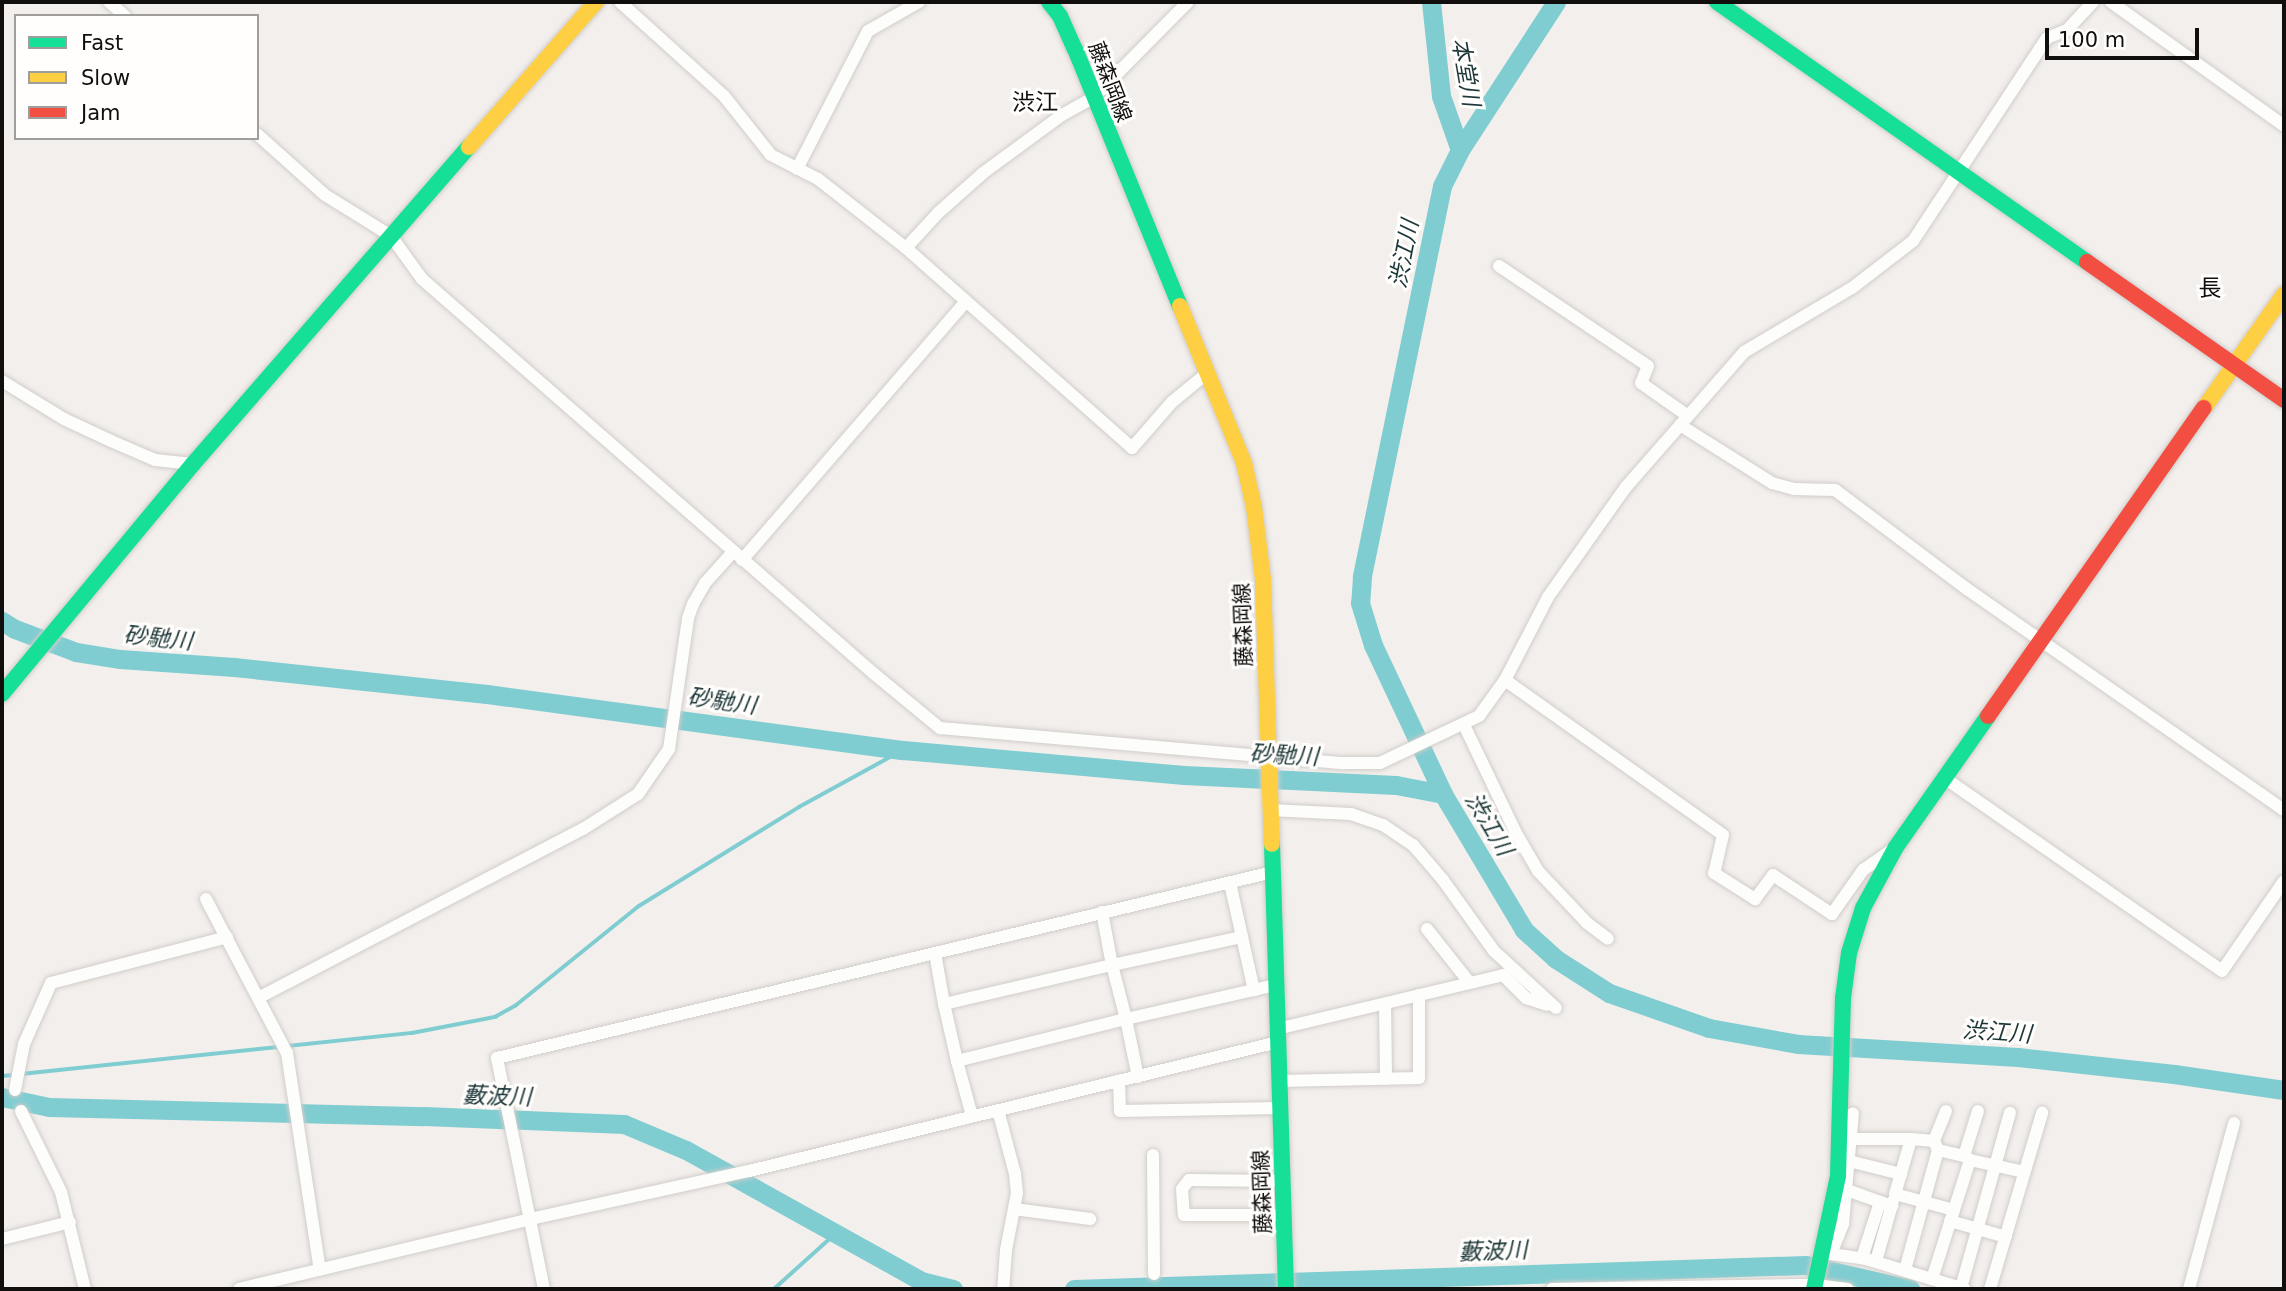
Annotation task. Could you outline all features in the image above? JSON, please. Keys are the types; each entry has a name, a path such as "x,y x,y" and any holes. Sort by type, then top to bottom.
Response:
{"street":[{"path":"109,2 123,14"},
{"path":"2,694 193,464 596,2"},
{"path":"620,2 724,96 771,155 818,179 906,248 1132,448 1172,402 1206,374"},
{"path":"797,169 868,31 919,2"},
{"name":"藤森岡線","path":"1049,2 1060,16 1244,463 1255,507 1263,579 1286,1289"},
{"path":"906,248 938,213 983,173 1062,115 1093,98 1188,2"},
{"path":"1717,2 2284,400"},
{"path":"259,136 326,195 391,236 422,279 925,719 940,728 1268,754 1343,763 1380,763 1479,716 1505,680 1548,597 1626,486 1744,352 1852,288 1913,241 1957,170 2048,37 2067,30 2093,2"},
{"path":"2111,2 2284,126"},
{"path":"1499,266 1648,366 1641,383 1684,420 1772,484 1794,489 1835,490 1967,590 2043,640 2104,686 2284,810"},
{"path":"1826,1255 1838,1176 1843,998 1849,953 1863,908 1896,847 2284,294"},
{"path":"260,997 593,823 638,794 669,748 688,618 705,583 738,556 966,301"},
{"path":"2,381 64,419 111,442 155,460 193,464"},
{"path":"1505,680 1723,835 1714,873 1755,899 1773,875 1832,914 1863,870 1896,847"},
{"path":"1464,725 1516,833 1538,871 1587,923 1608,939"},
{"path":"1946,779 2222,971 2284,881"},
{"path":"239,1289 1119,1082 1469,982 1503,975 1526,998 1556,1008 1494,951 1443,880 1413,845 1383,825 1351,814 1270,810"},
{"path":"544,1289 497,1058 1273,872"},
{"path":"1230,883 1254,990"},
{"path":"206,899 287,1052 320,1270"},
{"path":"1102,912 1111,965 1138,1077"},
{"path":"1427,929 1469,982"},
{"path":"15,1090 24,1044 51,983 227,937"},
{"path":"944,1004 1242,937"},
{"path":"935,953 944,1004 972,1116"},
{"path":"957,1060 1276,985"},
{"path":"1278,1081 1419,1078 1419,995"},
{"path":"1385,1004 1386,1079"},
{"path":"1119,1082 1120,1111 1279,1108"},
{"path":"998,1110 1016,1174 1014,1209 1003,1284"},
{"path":"21,1111 61,1192 85,1289"},
{"path":"1905,1270 1926,1202 1936,1145 1946,1111"},
{"path":"1932,1279 1952,1216 1978,1111"},
{"path":"1816,1284 1826,1255 1843,1224 1853,1113"},
{"path":"1826,1255 1876,1261 1963,1289 2010,1113"},
{"path":"1990,1289 2042,1113"},
{"path":"2189,1289 2234,1123"},
{"path":"1851,1139 1911,1139 1936,1145 1967,1158 2024,1172"},
{"path":"1862,1258 1901,1174 1911,1139"},
{"path":"1153,1155 1154,1274"},
{"path":"1849,1161 1901,1174"},
{"path":"1282,1181 1189,1180 1182,1189 1184,1215 1283,1215"},
{"path":"1847,1190 1889,1200 1926,1202 1978,1229 2006,1237"},
{"path":"1876,1261 1889,1200"},
{"path":"1014,1209 1090,1219"},
{"path":"2,1239 70,1222"},
{"path":"1552,1289 1775,1288 1816,1284 1848,1289"}],"waterway":[{"name":"本堂川","path":"1431,2 1441,96 1460,150"},
{"name":"渋江川","path":"1556,2 1460,150 1442,186 1362,577 1360,603 1373,645 1443,794 1524,930 1556,959 1609,993 1709,1028 1798,1044 2018,1057 2174,1074 2284,1090"},
{"name":"砂馳川","path":"2,621 15,629 76,652 120,659 234,667 487,694 903,750 1184,775 1396,785 1443,794"},
{"path":"21,1074 412,1033 495,1017 515,1006 639,906 799,807 903,750"},
{"path":"2,1076 14,1075"},
{"name":"藪波川","path":"2,1097 49,1107 624,1124 686,1150 921,1281 953,1289"},
{"path":"774,1289 835,1234"},
{"name":"藪波川","path":"1074,1289 1806,1265 1910,1289"}],"traffic: fast":[{"path":"1049,2 1060,16 1075,49 1180,306"},
{"path":"1717,2 2087,262"},
{"path":"2,694 193,464 469,147"},
{"path":"1814,1289 1838,1176 1843,998 1849,953 1863,908 1896,847 1988,716"},
{"path":"1272,844 1286,1289"}],"traffic: slow":[{"path":"469,147 596,2"},
{"path":"2204,408 2284,294"},
{"path":"1180,306 1244,463 1254,507 1263,579 1272,844"}],"traffic: jam":[{"path":"2087,262 2284,400"},
{"path":"1988,716 2204,408"}],"district":[{"name":"渋江","path":"1035,102"},
{"name":"長","path":"2210,288"}]}
